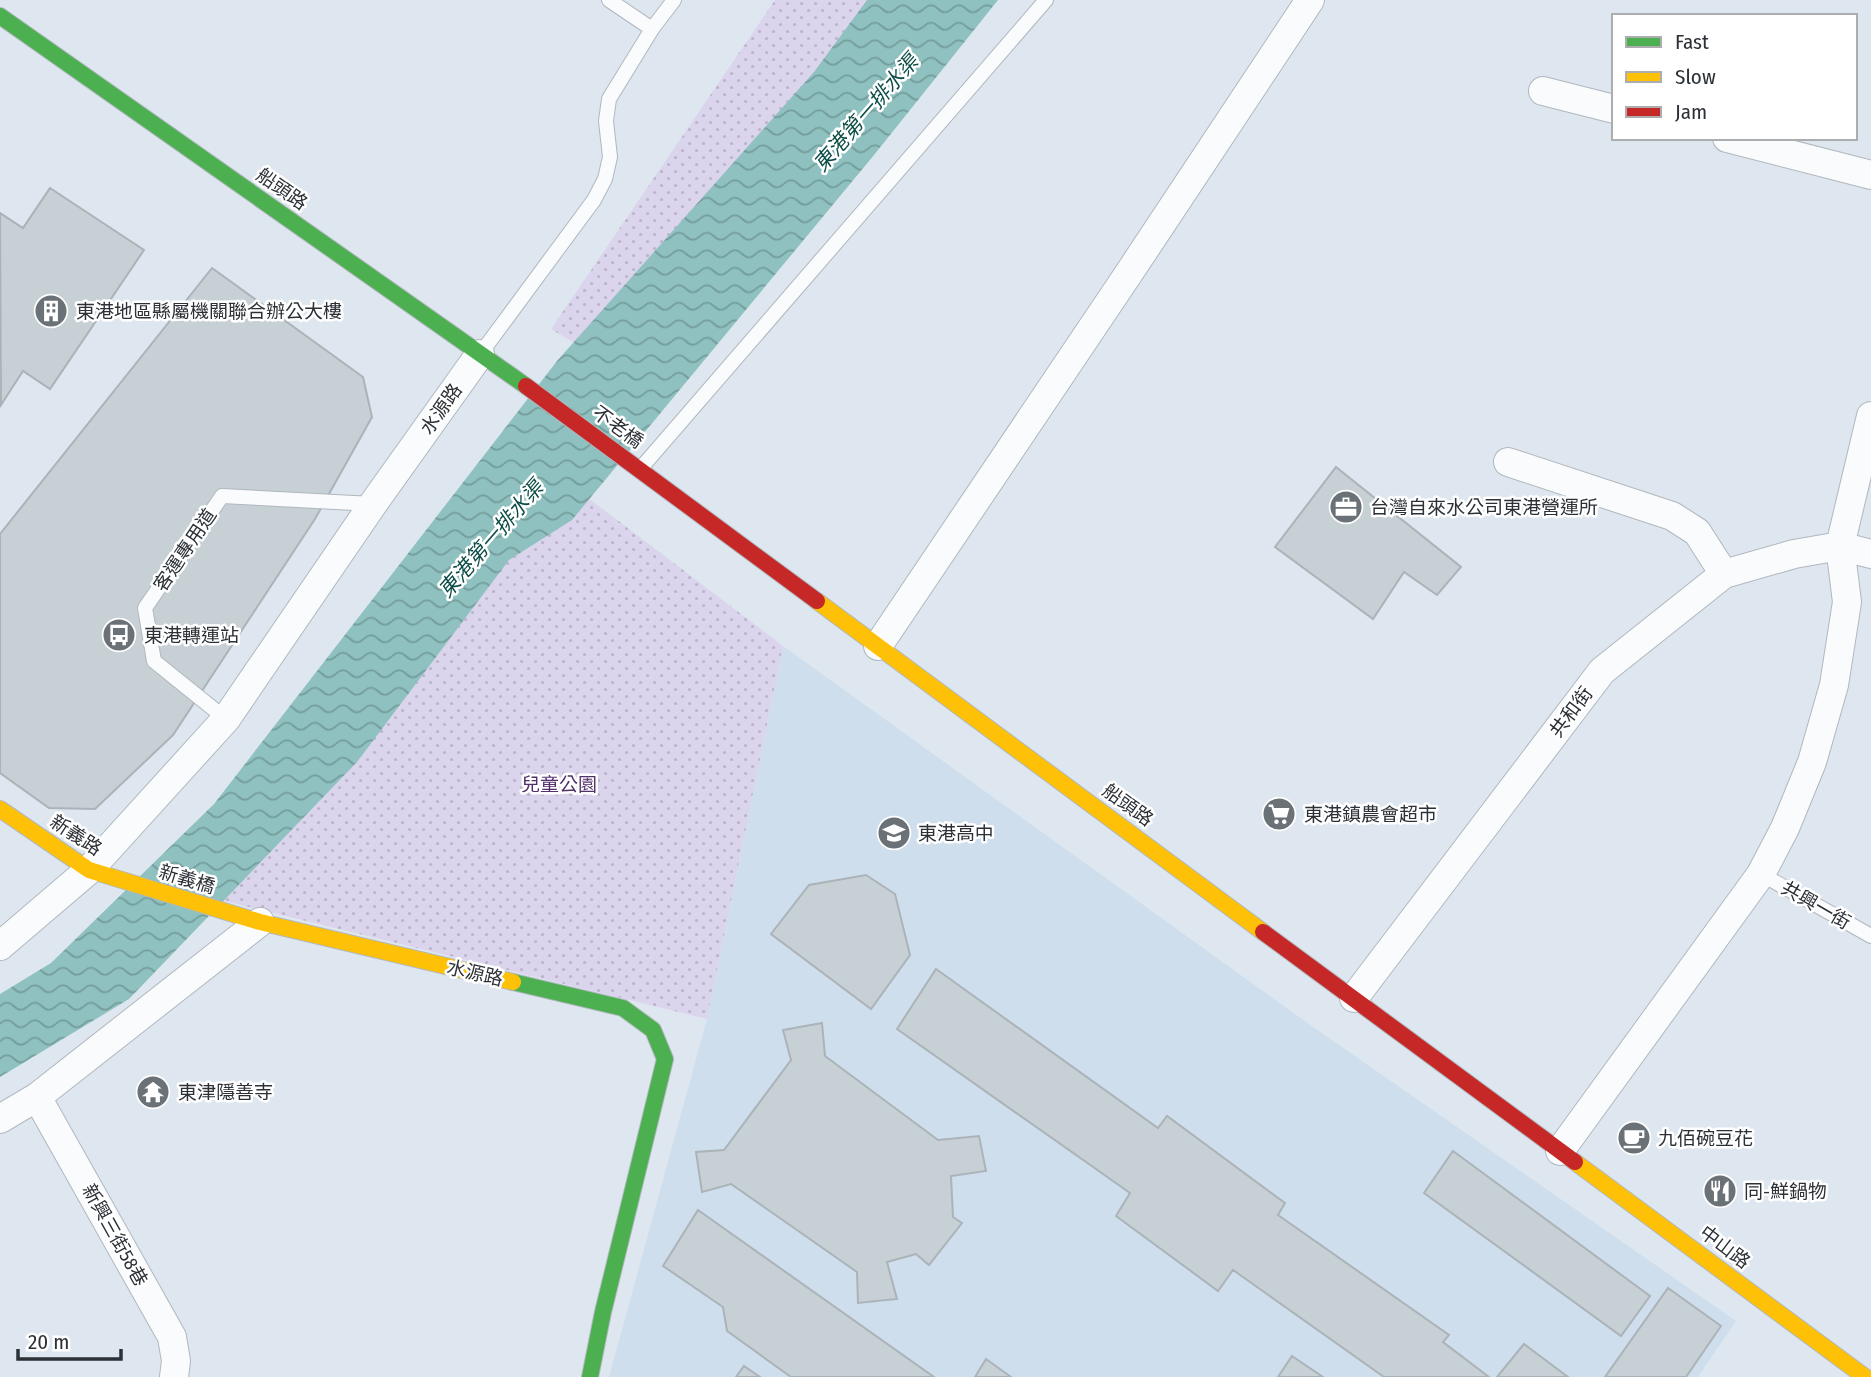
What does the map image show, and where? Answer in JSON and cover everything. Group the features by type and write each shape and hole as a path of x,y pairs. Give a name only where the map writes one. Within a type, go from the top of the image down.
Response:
{"main road":[{"name":"船頭路","path":"0,16 540,396"},
{"name":"不老橋","path":"540,396 671,493"},
{"name":"船頭路","path":"671,493 1560,1151"},
{"name":"新義路","path":"0,809 89,870 135,885"},
{"name":"新義橋","path":"135,885 260,922"},
{"name":"水源路","path":"260,922 623,1008 653,1030 665,1059 603,1312 590,1377"},
{"name":"中山路","path":"1560,1151 1865,1377"}],"street":[{"path":"878,646 1310,0"},
{"path":"1543,91 1612,108"},
{"path":"1735,140 1871,175"},
{"name":"水源路","path":"0,946 89,870 226,719 373,504 480,354"},
{"path":"1560,1151 1761,874 1785,828 1812,762 1834,685 1847,602 1840,546 1871,416"},
{"path":"1508,461 1672,516 1697,532 1724,574"},
{"name":"共和街","path":"1354,998 1602,671 1724,574 1794,554 1840,546 1871,554"},
{"path":"0,1119 37,1097 260,922"},
{"name":"新興三街58巷","path":"37,1097 172,1337 176,1361 174,1377"}],"lane":[{"path":"609,0 652,29"},
{"path":"480,354 594,200 606,179 610,157 606,121 609,99 652,29 674,0"},
{"path":"640,470 1046,0"},
{"name":"客運專用道","path":"226,719 154,661 145,608 214,507 222,496 373,504"},
{"name":"共興一街","path":"1761,874 1871,936"}],"shaded area":[{"name":"東港高中","path":"783,646 1306,1022 1736,1321 1698,1377 609,1377 707,1019"}],"green space":[{"path":"775,0 879,0 581,347 551,329"},
{"name":"兒童公園","path":"566,481 783,646 707,1019 204,896"}],"water":[{"name":"東港第一排水渠","path":"867,0 998,0 874,155 572,520 509,560 357,762 129,999 0,1077 0,994 51,963 214,804 557,361 814,72"}],"building":[{"name":"東港地區縣屬機關聯合辦公大樓","path":"50,188 144,250 50,389 23,371 1,405 0,213 23,228"},
{"name":"東港轉運站","path":"212,268 363,377 372,417 315,519 173,735 95,809 49,808 0,773 0,534"},
{"name":"台灣自來水公司東港營運所","path":"1336,467 1461,567 1437,595 1404,572 1373,619 1275,547"},
{"path":"866,875 895,894 910,955 871,1009 771,934 809,885"},
{"path":"936,969 1158,1128 1167,1116 1285,1203 1278,1215 1449,1335 1443,1342 1489,1377 1384,1377 1233,1270 1218,1291 1116,1216 1130,1193 897,1029"},
{"path":"822,1023 825,1056 938,1140 979,1136 986,1171 951,1176 953,1217 962,1223 929,1265 916,1254 887,1262 897,1299 858,1303 857,1272 731,1184 702,1192 696,1152 724,1150 791,1060 783,1030"},
{"path":"1453,1151 1650,1296 1621,1336 1424,1193"},
{"path":"698,1210 934,1377 791,1377 727,1331 723,1307 663,1266"},
{"path":"1668,1288 1721,1326 1686,1377 1605,1377"},
{"path":"1524,1344 1568,1377 1497,1377"},
{"path":"1292,1356 1323,1377 1278,1377"},
{"path":"986,1359 1011,1377 975,1377"},
{"path":"744,1366 760,1377 736,1377"}],"traffic: fast":[{"path":"0,16 526,386"},
{"path":"513,982 623,1008 653,1030 665,1059 603,1312 590,1377"}],"traffic: slow":[{"path":"817,601 1263,932"},
{"path":"0,809 89,870 260,922 513,982"},
{"path":"1575,1162 1865,1377"}],"traffic: jam":[{"path":"526,386 817,601"},
{"path":"1263,932 1575,1162"}],"place":[{"name":"東港地區縣屬機關聯合辦公大樓","path":"51,311"},
{"name":"台灣自來水公司東港營運所","path":"1346,507"},
{"name":"東港轉運站","path":"119,635"},
{"name":"東港鎮農會超市","path":"1279,814"},
{"name":"東港高中","path":"894,833"},
{"name":"東津隱善寺","path":"153,1092"},
{"name":"九佰碗豆花","path":"1634,1138"},
{"name":"同-鮮鍋物","path":"1720,1191"}]}
